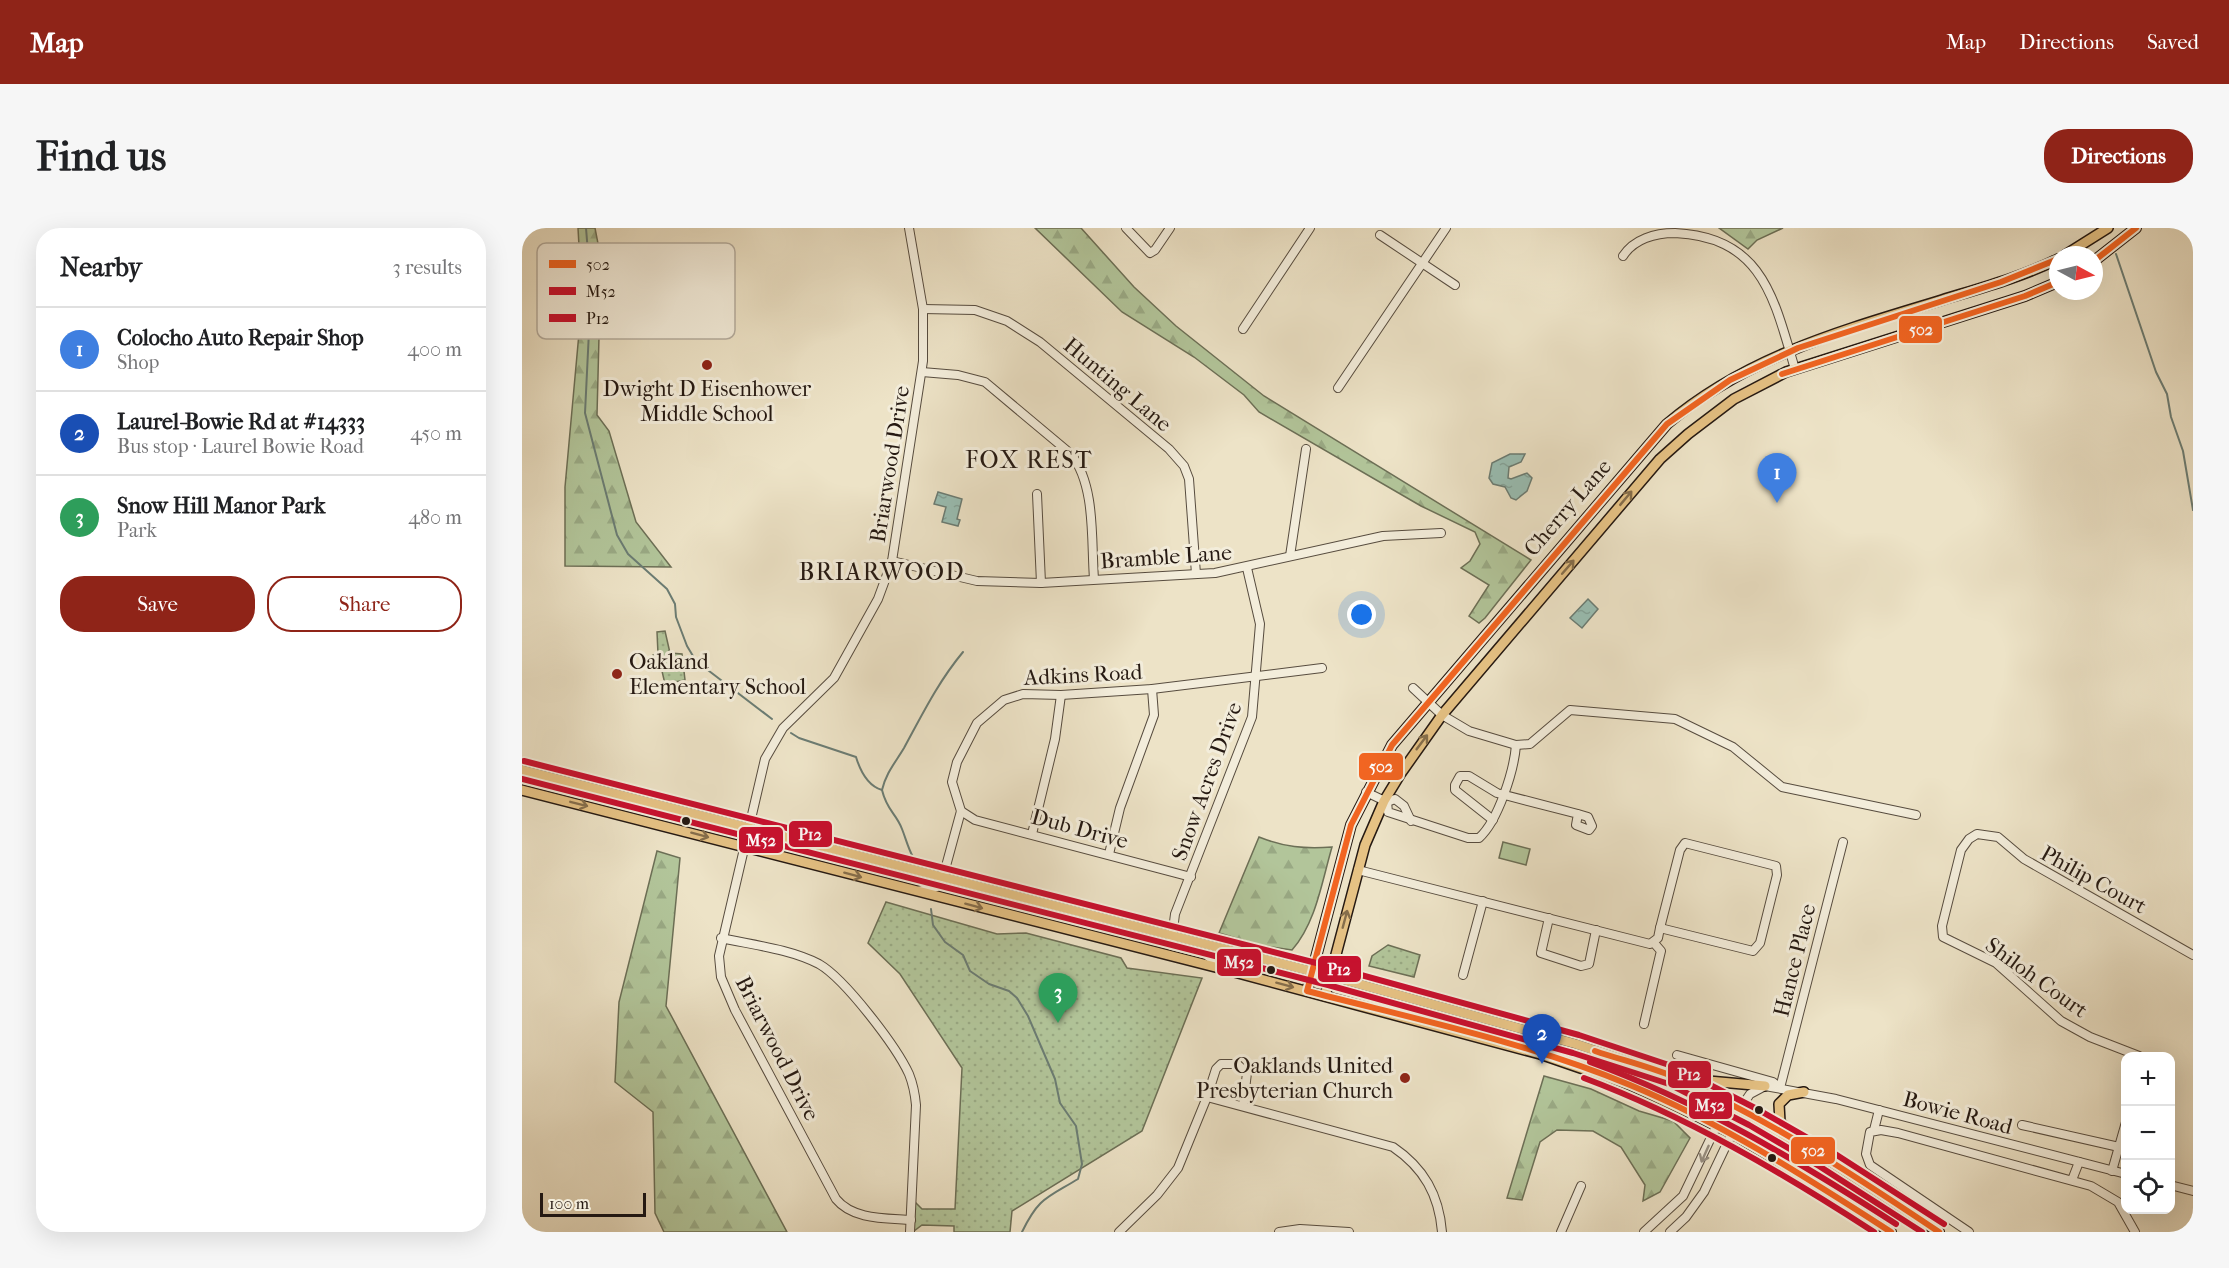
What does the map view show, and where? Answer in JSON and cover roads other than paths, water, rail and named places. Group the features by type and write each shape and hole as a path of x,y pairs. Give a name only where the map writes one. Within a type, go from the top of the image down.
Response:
{"main road":[{"path":"2079,246 2108,228"},
{"path":"2103,254 2136,228"},
{"name":"Cherry Lane","path":"1307,991 1345,843 1366,792 1392,745 1426,701 1655,435 1676,416 1726,380 1790,350 2014,278 2049,263"},
{"name":"Cherry Lane","path":"1325,996 1369,833 1412,756 1442,716 1660,459 1734,399 1795,369 2025,296 2049,286"},
{"path":"522,770 1330,976 1535,1032 1672,1076 1701,1083 1765,1086"},
{"path":"522,790 1223,969 1540,1054 1630,1085 1732,1132 1891,1232"},
{"path":"1672,1076 1739,1110 1824,1158 1939,1232"},
{"path":"1803,1092 1788,1095 1780,1101 1780,1122 1790,1132 1818,1149 1824,1158"}],"street":[{"name":"Briarwood Drive","path":"909,228 923,309 922,372 892,561 878,599 834,678 783,728 770,748 721,938 719,962 724,986 760,1060 836,1199 844,1207 859,1214 911,1220"},
{"path":"1126,228 1150,253 1155,250 1170,228"},
{"path":"1244,329 1310,228"},
{"path":"1338,388 1446,228"},
{"path":"1623,256 1630,246 1638,241 1671,233 1699,236 1726,245 1764,279 1776,304 1795,369"},
{"path":"1380,235 1455,285"},
{"name":"Hunting Lane","path":"923,309 983,312 1025,331 1180,460 1189,479 1196,574"},
{"path":"922,372 971,378 991,386 1071,454 1080,467 1085,484 1094,579"},
{"path":"1290,556 1305,449"},
{"path":"1037,494 1041,582"},
{"name":"Bramble Lane","path":"892,561 977,581 1041,582 1196,574 1247,568 1290,556 1383,536 1441,533"},
{"name":"Snow Acres Drive","path":"1170,935 1175,914 1250,722 1260,624 1247,568"},
{"name":"Adkins Road","path":"961,811 952,782 962,749 977,723 992,708 1010,697 1023,694 1061,695 1152,689 1322,668"},
{"path":"1413,688 1442,716 1475,734 1516,745 1530,744 1570,710 1668,718 1733,747 1782,787 1916,815"},
{"path":"1109,854 1120,808 1154,715 1152,689"},
{"path":"1032,834 1056,739 1061,695"},
{"path":"1386,802 1388,812 1411,821 1473,839 1482,836 1492,820 1514,765 1516,745"},
{"path":"1492,820 1458,793 1455,785 1464,774 1502,795 1578,814"},
{"path":"1366,792 1386,802 1395,799 1400,802 1411,821"},
{"path":"917,891 937,887 943,877 961,811"},
{"name":"Dub Drive","path":"961,811 975,820 1191,877"},
{"name":"Shiloh Court","path":"1981,833 1969,838 1961,850 1942,926 1942,935 1947,940 1996,963 2061,1021 2090,1037 2129,1052"},
{"name":"Philip Court","path":"1981,833 1998,837 2024,860 2193,955"},
{"name":"Hance Place","path":"1780,1088 1843,842"},
{"path":"1654,943 1680,850 1685,843 1776,866 1777,875 1760,943 1753,951 1660,928"},
{"path":"1358,870 1654,943 1661,951 1644,1024"},
{"path":"1463,975 1483,901"},
{"path":"1549,918 1541,953 1572,964 1586,966 1588,964 1596,930"},
{"path":"1170,935 1171,946 1206,955 1223,969"},
{"path":"721,938 800,957 826,969 844,986 898,1056 909,1075 915,1095 910,1232"},
{"name":"Bowie Road","path":"1677,1055 1773,1082 1780,1088"},
{"path":"1119,1232 1174,1174 1218,1065 1236,1064 1243,1068 1248,1076 1243,1106"},
{"path":"1670,1232 1699,1202 1732,1132 1739,1110 1750,1094 1765,1086"},
{"name":"Bowie Road","path":"1765,1086 1803,1092 1879,1110 2121,1173"},
{"path":"1207,1097 1393,1147 1415,1164 1431,1186 1439,1207 1442,1232"},
{"path":"1644,1232 1683,1196 1717,1125 1739,1110"},
{"path":"1879,1110 1874,1130 1870,1132 1866,1155 1870,1165 1969,1232"},
{"path":"2022,1125 2119,1147"},
{"path":"1874,1130 1898,1133 2097,1188 2114,1199 2125,1211 2135,1232"},
{"path":"2112,1171 2121,1140"},
{"path":"2072,1180 2079,1162"},
{"path":"1561,1232 1581,1186"},
{"path":"2175,1186 2193,1191"},
{"path":"1279,1232 1300,1229 1349,1232"}],"water":[{"path":"1510,454 1525,454 1521,462 1509,467 1508,478 1527,473 1532,478 1527,491 1516,500 1511,498 1505,487 1493,484 1489,478 1492,463"},
{"path":"938,492 962,499 957,519 960,520 958,526 942,522 946,507 934,504"},
{"path":"1588,599 1598,609 1582,628 1570,618"}],"waterway":[{"path":"586,228 587,243"},
{"path":"2116,254 2156,372 2167,394 2171,417 2183,451 2193,510"},
{"path":"589,339 585,413 617,535 628,554 667,589 675,604 676,617 687,646 696,661 772,719"},
{"path":"882,790 888,773 931,699 963,652"},
{"path":"791,733 799,738 856,757 862,772 869,781 882,790 886,803 900,824 913,857"},
{"path":"931,909 933,925 945,942 963,955 970,971 989,984 1009,991 1017,998 1028,1016 1055,1079 1060,1103 1076,1126 1082,1164 1078,1179 1039,1205 1022,1232"}],"place":[{"name":"Dwight D Eisenhower Middle School","path":"707,365"},
{"name":"Colocho Auto Repair Shop","path":"1777,503"},
{"name":"Oakland Elementary School","path":"617,674"},
{"name":"Snow Hill Manor Park","path":"1058,1023"},
{"name":"Laurel-Bowie Rd at #14333","path":"1542,1064"},
{"name":"Oaklands United Presbyterian Church","path":"1405,1078"}],"district":[{"name":"FOX REST","path":"1029,460"},
{"name":"BRIARWOOD","path":"882,572"}]}
